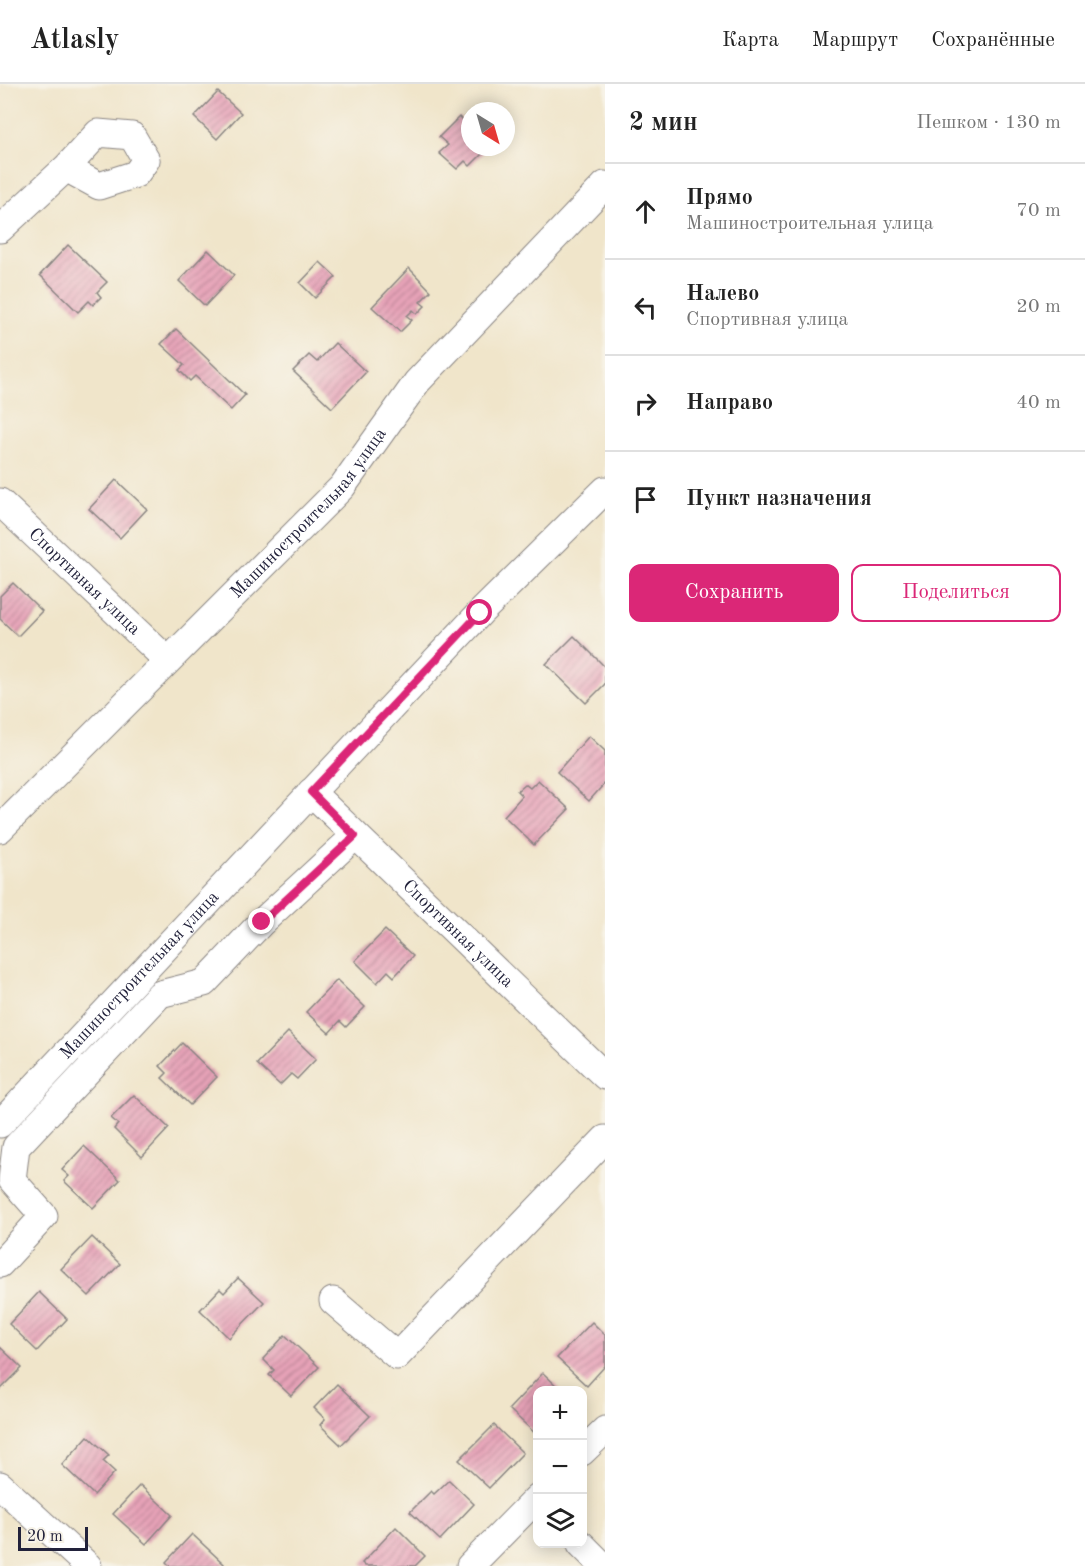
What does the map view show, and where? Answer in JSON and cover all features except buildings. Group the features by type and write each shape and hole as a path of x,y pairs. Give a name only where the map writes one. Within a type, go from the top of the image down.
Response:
{"street":[{"path":"0,229 66,168"},
{"name":"Машиностроительная улица","path":"0,829 342,487 417,382 605,185"},
{"name":"Машиностроительная улица","path":"0,1124 480,613 605,490"},
{"name":"Спортивная улица","path":"0,502 167,660"},
{"name":"Спортивная улица","path":"311,792 605,1076"},
{"path":"0,1264 44,1216 12,1180 16,1147 160,994 204,983 262,922 355,836"},
{"path":"333,1301 397,1356 605,1139"},
{"path":"587,1447 605,1430"},
{"path":"0,1485 88,1566"},
{"path":"470,1566 533,1502"},
{"path":"585,1548 603,1566"}],"route":[{"path":"262,922 355,836 311,792 480,613"}]}
